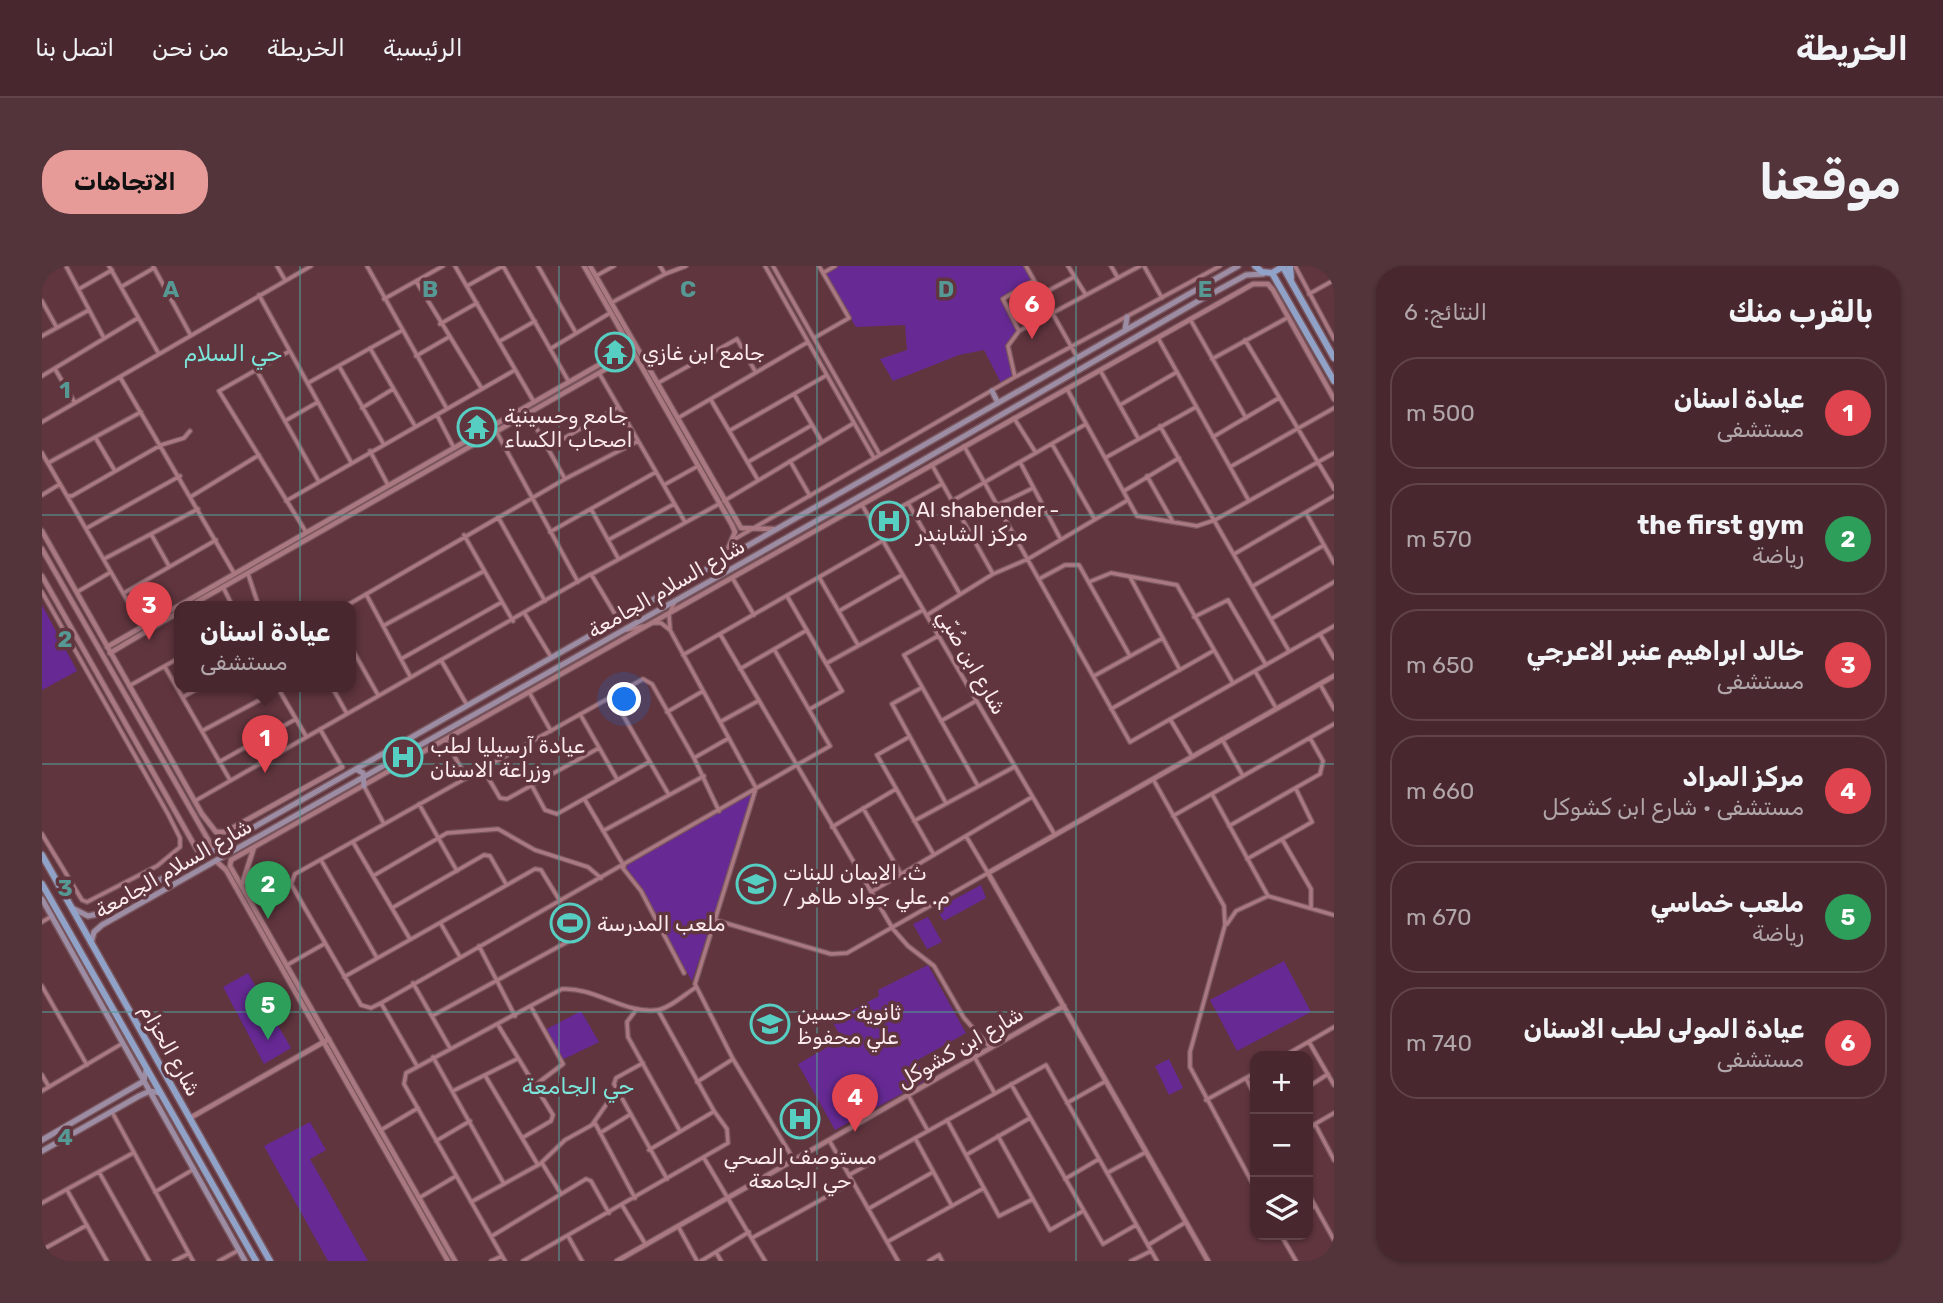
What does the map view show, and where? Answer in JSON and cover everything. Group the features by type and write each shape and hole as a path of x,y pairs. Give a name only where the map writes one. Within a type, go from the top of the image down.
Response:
{"main road":[{"name":"شارع السلام الجامعة","path":"71,908 88,916 112,906 214,850 725,556 1238,266"},
{"path":"1255,266 1269,273 1334,381"},
{"path":"1269,273 1284,266 1334,358"},
{"path":"1292,266 1292,284"},
{"name":"شارع السلام الجامعة","path":"91,943 97,928 989,423 1193,304 1246,275 1269,273"},
{"path":"1188,295 1193,297 1193,304"},
{"path":"1125,330 1127,317"},
{"path":"1296,333 1304,329"},
{"path":"1320,356 1319,350 1324,348 1334,364"},
{"path":"1108,353 1113,362"},
{"path":"992,391 998,403"},
{"path":"989,423 993,429"},
{"path":"875,473 876,481 880,485"},
{"path":"859,482 865,484 866,493"},
{"path":"757,554 762,562"},
{"path":"572,645 571,651 578,656"},
{"path":"553,656 562,658 563,665"},
{"path":"472,717 475,723"},
{"path":"372,760 378,770"},
{"path":"356,769 363,773 364,786"},
{"path":"286,828 292,819"},
{"name":"شارع الحزام","path":"42,855 270,1261"},
{"name":"شارع الحزام","path":"42,884 55,914 126,1042 160,1093 256,1261"},
{"path":"42,899 55,914"},
{"path":"112,906 118,916"},
{"path":"126,1042 144,1081 245,1261"},
{"path":"42,1140 144,1081 146,1070"},
{"path":"42,1151 150,1091 160,1093"},
{"path":"215,1188 222,1189 225,1180"},
{"path":"226,1207 227,1200 236,1200"}],"street":[{"path":"66,266 104,338"},
{"path":"277,266 285,281"},
{"path":"42,422 311,266"},
{"path":"367,266 447,409"},
{"path":"384,299 443,266"},
{"path":"456,266 534,402"},
{"path":"467,286 503,266 569,382"},
{"path":"538,266 576,333"},
{"path":"584,266 610,313 658,383 721,502 735,532 725,556"},
{"path":"590,266 611,303 630,347 721,502 741,528 774,529"},
{"path":"596,276 614,266"},
{"path":"660,266 665,275"},
{"path":"611,303 686,266"},
{"path":"765,266 874,458"},
{"path":"773,266 880,455"},
{"path":"814,338 849,318 819,266"},
{"path":"823,273 835,266"},
{"path":"1026,266 1077,357"},
{"path":"1068,266 1086,296"},
{"path":"1111,266 1118,278"},
{"path":"1015,377 1008,346 1019,331 1142,266 1161,298"},
{"path":"733,540 1015,377 1220,266"},
{"path":"1292,266 1334,339"},
{"path":"121,287 154,267 190,334"},
{"path":"79,289 111,268 159,354"},
{"path":"1041,294 1074,277"},
{"path":"1309,294 1334,280"},
{"path":"416,281 482,389"},
{"path":"1019,331 1003,299 1033,281"},
{"path":"223,867 254,846 1257,282 1268,284 1334,399"},
{"path":"259,295 288,352 351,462"},
{"path":"42,301 57,328"},
{"path":"440,324 477,303"},
{"path":"42,336 90,310"},
{"path":"550,349 610,313"},
{"path":"42,376 138,318"},
{"path":"1212,359 1287,318"},
{"path":"1190,319 1246,418"},
{"path":"499,341 535,321"},
{"path":"308,384 401,331"},
{"path":"416,356 449,337"},
{"path":"1157,338 1249,501"},
{"path":"658,383 737,339 756,371"},
{"path":"1245,340 1334,489"},
{"path":"678,418 808,342"},
{"path":"185,601 630,347"},
{"path":"370,348 415,426"},
{"path":"288,352 219,391 306,532"},
{"path":"198,601 634,353"},
{"path":"339,366 383,444"},
{"path":"55,369 75,403"},
{"path":"286,500 515,370"},
{"path":"1100,370 1139,438"},
{"path":"257,371 318,481"},
{"path":"1120,405 1177,372"},
{"path":"599,373 685,522"},
{"path":"729,430 827,375"},
{"path":"120,377 234,572"},
{"path":"1067,388 1137,516 1197,526 1215,520 1334,453"},
{"path":"361,408 393,389"},
{"path":"794,394 822,442"},
{"path":"1213,436 1279,398"},
{"path":"711,400 758,480"},
{"path":"285,421 318,402"},
{"path":"547,448 619,407"},
{"path":"1105,458 1196,407"},
{"path":"1230,467 1334,408"},
{"path":"48,463 141,412"},
{"path":"528,413 565,479"},
{"path":"437,415 454,448"},
{"path":"1014,418 1036,453"},
{"path":"195,802 378,695 513,621 618,558 721,502 854,423"},
{"path":"953,501 1086,424"},
{"path":"748,462 812,425"},
{"path":"1160,426 1235,553 1289,652"},
{"path":"67,496 161,445 184,438 190,431"},
{"path":"496,431 578,582"},
{"path":"95,437 115,471"},
{"path":"354,601 464,535 638,441"},
{"path":"1052,444 1094,519"},
{"path":"964,446 1130,742 1334,626"},
{"path":"370,451 388,485"},
{"path":"42,453 142,626"},
{"path":"192,496 259,455"},
{"path":"1124,491 1180,458"},
{"path":"790,461 810,496"},
{"path":"1020,462 1060,538"},
{"path":"932,465 993,574"},
{"path":"664,485 698,466"},
{"path":"550,532 656,472"},
{"path":"86,529 180,476"},
{"path":"1147,476 1173,522"},
{"path":"42,495 61,484"},
{"path":"872,523 942,484"},
{"path":"998,505 1033,488"},
{"path":"1235,553 1334,496"},
{"path":"926,615 993,574 1028,559 1128,500"},
{"path":"908,503 960,594"},
{"path":"608,540 674,504"},
{"name":"شارع ابن صُبّي","path":"862,505 1055,835"},
{"path":"104,559 198,509"},
{"path":"591,509 618,558"},
{"path":"1306,513 1334,563"},
{"path":"498,517 545,601"},
{"path":"735,532 740,533 741,528"},
{"path":"42,531 211,827 220,833 342,767 320,729"},
{"path":"151,534 169,566"},
{"path":"464,535 513,621"},
{"path":"124,593 216,540"},
{"path":"683,655 883,541"},
{"path":"1253,586 1324,545"},
{"path":"42,549 214,850"},
{"path":"1040,579 1065,565 1079,565 1130,656"},
{"path":"383,626 484,571"},
{"path":"76,593 111,572"},
{"path":"1089,582 1111,573 1177,585 1233,684"},
{"path":"247,574 256,601"},
{"path":"591,574 618,619"},
{"path":"839,611 902,575"},
{"path":"42,576 201,857"},
{"path":"819,577 858,645"},
{"path":"1130,577 1180,670"},
{"path":"733,579 754,614"},
{"path":"1271,619 1334,582"},
{"path":"223,587 230,601"},
{"path":"42,592 168,814 180,838 180,847 157,866 88,902 82,900 42,834"},
{"path":"366,594 410,677"},
{"path":"787,596 842,691 810,709"},
{"path":"677,600 669,614 670,630 756,788 695,977 695,988 733,1059 794,1160"},
{"path":"1194,617 1228,600 1266,665"},
{"path":"401,659 502,602"},
{"path":"107,647 174,607"},
{"path":"826,663 923,610"},
{"path":"525,614 553,656"},
{"path":"110,653 174,615"},
{"path":"621,632 654,623 661,623 670,630"},
{"path":"740,669 807,630"},
{"path":"720,634 893,929 908,946 934,966 964,1018 991,1048"},
{"path":"1321,634 1334,658"},
{"path":"938,636 904,655 978,786"},
{"path":"1093,676 1163,638"},
{"path":"719,811 704,776 652,684 643,679 295,874 290,881 344,977 365,1008 371,1008 719,811 795,764 830,746 774,649"},
{"path":"1111,709 1213,651"},
{"path":"356,656 378,695"},
{"path":"441,660 467,705"},
{"path":"129,686 174,661"},
{"path":"164,667 174,683"},
{"path":"1255,671 1276,708"},
{"path":"715,920 839,955 855,951 1334,676"},
{"path":"117,681 124,677"},
{"path":"1320,684 1334,709"},
{"path":"99,693 107,688"},
{"path":"922,688 892,704 946,803"},
{"path":"667,712 703,691"},
{"path":"180,692 230,780"},
{"path":"183,697 192,692"},
{"path":"202,731 276,692"},
{"path":"283,692 306,736"},
{"path":"335,692 347,714"},
{"path":"529,692 551,731"},
{"path":"611,696 669,795"},
{"path":"720,722 758,701"},
{"path":"941,721 976,701"},
{"path":"580,715 617,780"},
{"path":"219,762 296,719"},
{"path":"1170,719 1192,756"},
{"path":"1173,816 1334,724"},
{"path":"909,737 877,755 934,855"},
{"path":"694,758 729,738"},
{"path":"1229,827 1319,776 1323,767 1310,738"},
{"path":"1222,739 1244,776"},
{"path":"445,740 467,778"},
{"path":"483,769 502,800 599,748"},
{"path":"532,786 545,810 554,814 584,800 649,762"},
{"path":"914,821 1014,766"},
{"path":"603,831 704,776"},
{"path":"1152,779 1224,906 1224,929 1190,1057 1191,1072 1250,1179"},
{"path":"364,786 384,824"},
{"path":"832,827 896,789"},
{"path":"1247,859 1312,821 1296,789"},
{"path":"1212,794 1268,896"},
{"path":"871,892 1033,797"},
{"path":"584,800 640,891 684,973"},
{"path":"175,807 182,808 186,801"},
{"path":"419,804 457,871"},
{"path":"863,808 901,874"},
{"path":"373,876 452,832 506,831 535,850 576,862 601,878"},
{"path":"966,836 1208,1261"},
{"path":"1282,839 1311,889 1311,908"},
{"path":"353,842 410,939"},
{"path":"242,886 254,846"},
{"path":"392,908 488,855 506,885"},
{"path":"321,860 377,958"},
{"path":"216,861 223,867 323,1042 455,1261"},
{"path":"229,864 419,1198 448,1261"},
{"path":"344,977 539,869 560,901"},
{"path":"1224,929 1236,911 1268,896 1334,915"},
{"path":"1224,906 1236,911"},
{"path":"42,922 55,914"},
{"path":"442,924 460,957"},
{"path":"432,1016 566,942"},
{"path":"287,965 324,944"},
{"path":"479,946 515,1016"},
{"path":"413,983 450,1048"},
{"path":"42,986 87,1065"},
{"path":"505,1261 403,1080 406,1073 562,989 577,988 637,1009 658,1010 695,988"},
{"path":"381,1003 417,1066"},
{"name":"شارع ابن كشوكل","path":"617,1261 1064,1006"},
{"path":"531,1007 563,1064 534,1086"},
{"path":"637,1009 629,1017 627,1032 680,1130"},
{"path":"523,1261 726,1146 729,1138 727,1129 697,1082 658,1010"},
{"path":"498,1025 553,1117 522,1138"},
{"path":"1293,1051 1333,1030"},
{"path":"190,1118 330,1039"},
{"path":"42,1091 126,1042"},
{"path":"1309,1042 1334,1085"},
{"path":"433,1057 504,1184"},
{"path":"975,1057 994,1092"},
{"path":"453,1091 518,1059"},
{"path":"697,1082 733,1059"},
{"path":"643,1063 615,1079 617,1089 667,1179"},
{"path":"849,1175 1046,1065 1157,1261"},
{"path":"1313,1084 1328,1074"},
{"path":"42,1075 49,1087"},
{"path":"1206,1100 1250,1076"},
{"path":"486,1077 522,1138 561,1194"},
{"path":"1246,1078 1250,1086"},
{"path":"1067,1103 1106,1081"},
{"path":"1011,1084 1103,1244 1136,1225"},
{"path":"471,1202 540,1164 565,1140 595,1122 610,1094 617,1089"},
{"path":"908,1095 928,1131"},
{"path":"381,1130 418,1108"},
{"path":"111,1111 193,1261"},
{"path":"649,1150 714,1111"},
{"path":"1334,1113 1315,1125 1334,1158"},
{"path":"600,1133 631,1114"},
{"path":"966,1155 1030,1118"},
{"path":"436,1141 470,1121"},
{"path":"947,1121 999,1216 1033,1199"},
{"path":"595,1122 635,1198"},
{"path":"998,1136 1050,1230 1084,1211"},
{"path":"915,1138 952,1206"},
{"path":"829,1140 898,1261"},
{"path":"1107,1173 1146,1152"},
{"path":"42,1203 133,1153"},
{"path":"704,1158 765,1261"},
{"path":"1065,1179 1099,1160"},
{"path":"155,1192 194,1169"},
{"path":"99,1172 149,1261"},
{"path":"868,1209 933,1172"},
{"path":"419,1198 456,1176"},
{"path":"491,1236 589,1179 609,1213"},
{"path":"752,1238 853,1182"},
{"path":"887,1242 984,1188"},
{"path":"66,1190 104,1260"},
{"path":"1313,1202 1334,1240"},
{"path":"622,1205 646,1245"},
{"path":"1148,1245 1186,1222"},
{"path":"42,1250 87,1225"},
{"path":"678,1226 699,1261 748,1232"},
{"path":"568,1236 582,1261"},
{"path":"1284,1240 1296,1261"},
{"path":"219,1261 239,1250"},
{"path":"1131,1261 1151,1251"},
{"path":"716,1252 721,1261"},
{"path":"174,1261 189,1254"},
{"path":"491,1261 502,1255"},
{"path":"929,1261 939,1255 942,1261"}],"shaded area":[{"path":"835,266 1026,266 1033,281 1004,298 1019,331 1008,346 1015,377 1002,385 984,350 959,355 893,381 880,359 907,350 905,325 856,327 823,273"},
{"path":"42,605 77,671 42,690"},
{"path":"756,788 692,981 624,866"},
{"path":"981,885 986,898 944,921 936,909"},
{"name":"ملعب المدرسة","path":"576,911 583,923 564,935 556,922"},
{"path":"928,917 942,942 927,949 913,924"},
{"path":"1284,961 1311,1012 1237,1051 1210,1000"},
{"path":"928,965 966,1033 916,1061 927,1080 835,1130 798,1064 842,1039 832,1021 879,996 878,990"},
{"path":"248,973 291,1048 264,1064 223,987"},
{"path":"581,1011 599,1042 562,1060 545,1030"},
{"path":"1169,1059 1183,1088 1169,1095 1155,1066"},
{"path":"310,1122 326,1150 310,1159 368,1261 328,1261 264,1146"}],"place":[{"name":"عيادة المولى لطب الاسنان","path":"1032,339"},
{"name":"جامع ابن غازي","path":"615,352"},
{"name":"جامع وحسينية اصحاب الكساء","path":"477,427"},
{"name":"Al shabender - مركز الشابندر","path":"889,521"},
{"name":"خالد ابراهيم عنبر الاعرجي","path":"149,640"},
{"name":"عيادة آرسيليا لطب وزراعة الاسنان","path":"403,757"},
{"name":"عيادة اسنان","path":"265,773"},
{"name":"ث. الايمان للبنات / م. علي جواد طاهر","path":"756,884"},
{"name":"the first gym","path":"268,919"},
{"name":"ملعب المدرسة","path":"570,923"},
{"name":"ثانوية حسين علي محفوظ","path":"770,1024"},
{"name":"ملعب خماسي","path":"268,1040"},
{"name":"مستوصف الصحي حي الجامعة","path":"800,1119"},
{"name":"مركز المراد","path":"855,1132"}],"district":[{"name":"حي السلام","path":"233,353"},
{"name":"حي الجامعة","path":"578,1086"}]}
